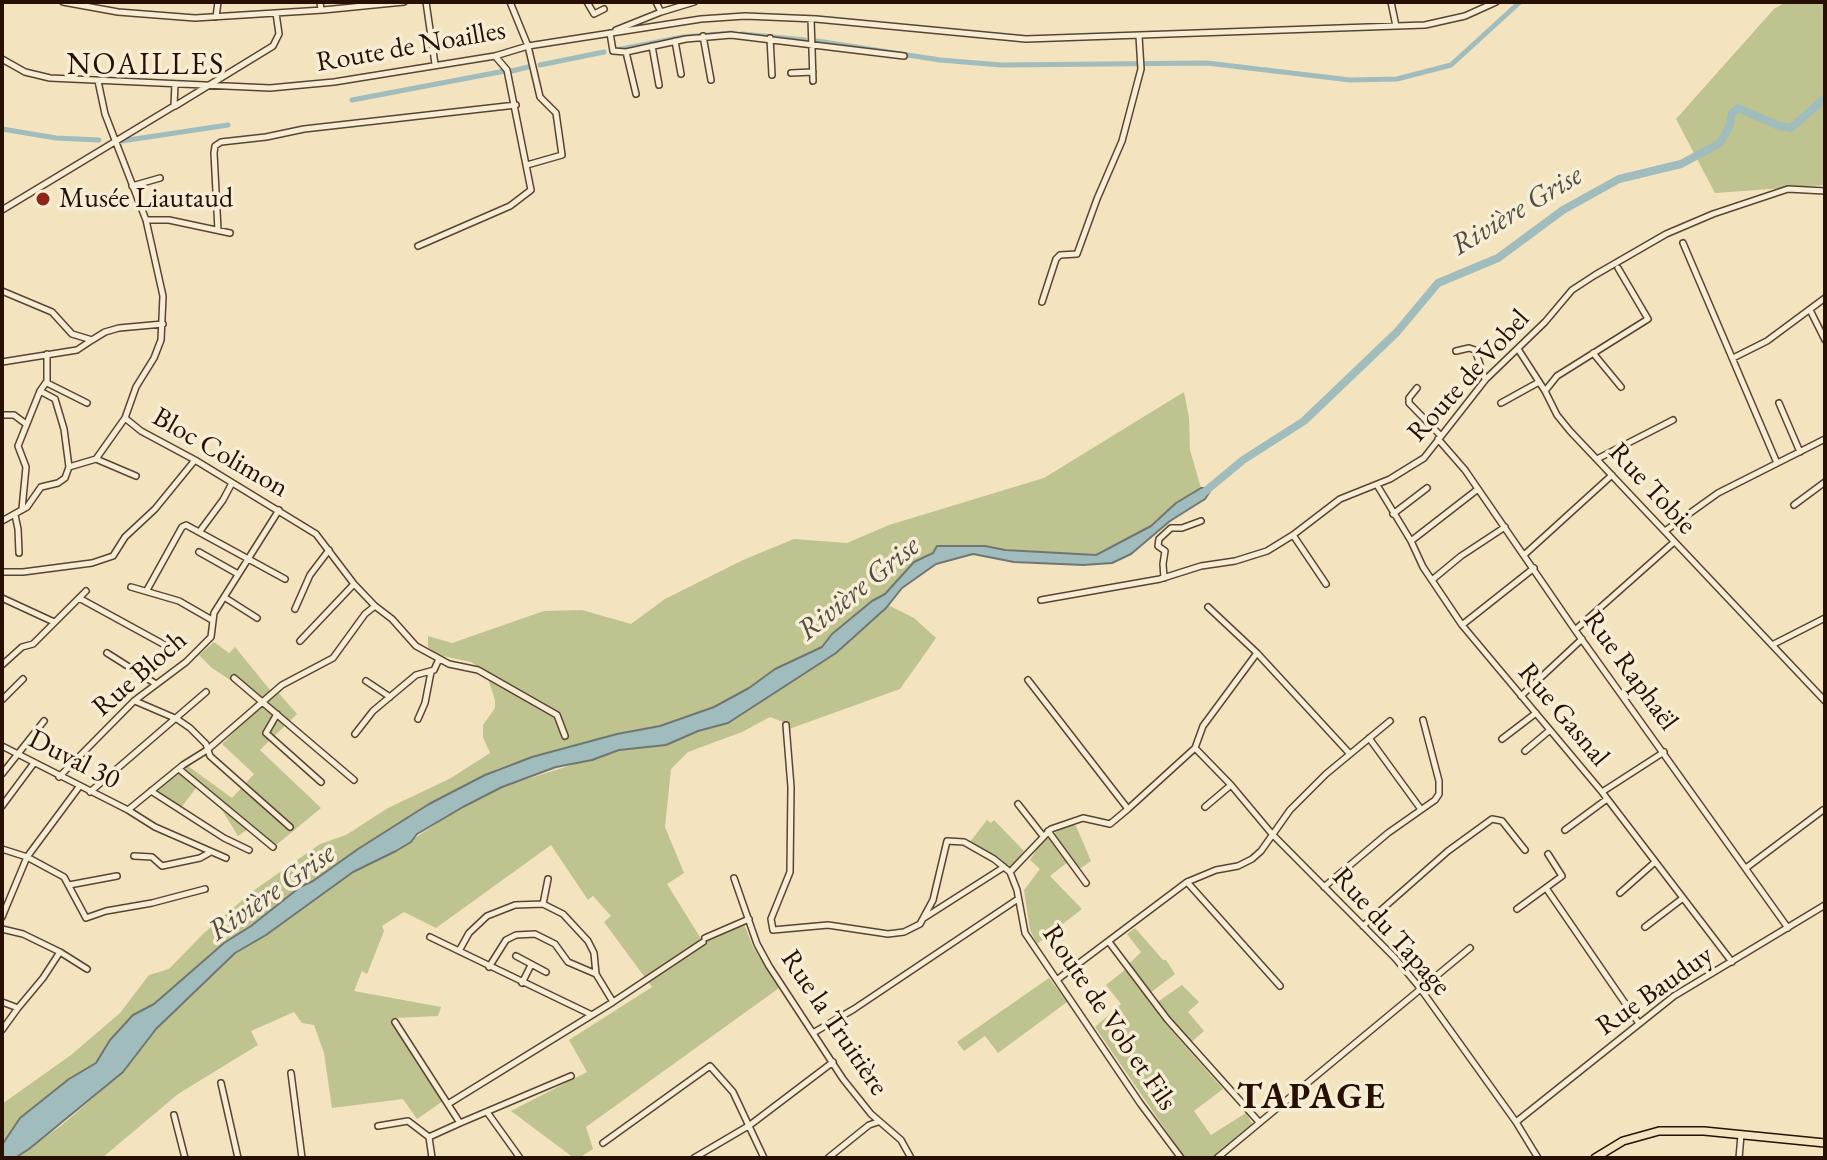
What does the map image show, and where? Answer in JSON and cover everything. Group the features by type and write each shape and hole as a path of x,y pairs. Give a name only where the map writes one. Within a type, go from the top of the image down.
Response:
{"main road":[{"path":"1595,1158 1623,1141 1659,1131 1825,1143"}],"street":[{"path":"63,2 118,12 195,18 404,2"},
{"path":"216,17 218,2"},
{"path":"320,2 322,10"},
{"path":"322,10 329,2"},
{"path":"426,2 435,64"},
{"path":"510,2 528,46 540,97 556,113 562,155 527,165"},
{"path":"587,2 594,14 604,9"},
{"path":"656,2 661,12"},
{"path":"694,2 609,33 613,51 626,52 703,36 731,35 904,56"},
{"path":"1391,2 1396,26"},
{"name":"Route de Noailles","path":"2,59 37,75 98,81 297,87 701,19 745,16 811,19 1026,39 1425,25 1465,16 1496,2"},
{"path":"2,210 273,46 279,34 276,13"},
{"path":"811,19 813,81"},
{"path":"703,36 711,80"},
{"path":"1042,302 1056,259 1060,255 1077,254 1122,141 1141,69 1139,36"},
{"path":"770,38 772,75"},
{"path":"675,41 681,74"},
{"path":"652,46 659,85"},
{"path":"626,52 636,94"},
{"path":"418,246 488,216 531,190 507,70 495,56"},
{"path":"791,73 813,72"},
{"name":"Bloc Colimon","path":"98,81 114,140 146,220 163,296 163,324 154,358 136,387 125,418 141,431 316,534 354,584 416,646 449,664 478,670 557,715 565,736"},
{"path":"174,106 175,84"},
{"path":"218,230 214,153 215,146 221,142 266,137 290,130 516,105"},
{"path":"132,186 160,178"},
{"name":"Route de Vobel","path":"1041,600 1164,578 1260,553 1293,535 1340,499 1410,469 1424,458 1486,379 1581,284 1666,234 1713,214 1788,189 1825,191"},
{"path":"146,220 169,220 230,233"},
{"path":"1683,243 1777,463"},
{"path":"1545,391 1557,376 1648,319 1618,268"},
{"path":"2,291 52,312 72,334 92,340"},
{"path":"1733,358 1767,341 1825,298"},
{"path":"1810,310 1825,340"},
{"path":"2,362 77,350 105,332 119,328 163,324"},
{"path":"1456,351 1467,348 1475,350 1486,379"},
{"name":"Rue Tobie","path":"1518,349 1557,415 1673,543 1825,701"},
{"path":"1593,353 1621,387"},
{"path":"22,509 26,467 18,450 40,391 47,383 47,354"},
{"path":"1501,403 1539,382"},
{"path":"47,383 87,403"},
{"name":"Rue Raphaël","path":"1417,388 1409,398 1410,406 1439,437 1478,489 1788,928"},
{"path":"40,391 55,399 64,429 69,469"},
{"path":"1779,403 1800,452"},
{"path":"2,415 14,415 26,425"},
{"path":"2,521 31,503 41,487 58,483 69,469 96,459 125,418"},
{"path":"1597,459 1673,420"},
{"path":"1665,531 1718,493 1825,439"},
{"path":"96,459 136,476"},
{"path":"2,572 92,563 116,554 125,537 155,509 195,460"},
{"path":"1524,555 1612,475"},
{"path":"1794,505 1825,482"},
{"path":"200,531 232,483"},
{"name":"Rue Gasnal","path":"1377,485 1462,625 1602,792 1732,962"},
{"path":"1393,514 1427,488"},
{"path":"1411,541 1478,489"},
{"name":"Rue Bloch","path":"59,777 134,701 186,662 211,637 212,621 224,597 279,510"},
{"path":"15,514 19,553"},
{"path":"1164,578 1165,551 1158,546 1159,539 1171,528 1182,528 1201,521"},
{"path":"147,590 182,527 188,525 285,579"},
{"path":"1432,580 1505,527"},
{"path":"1293,535 1326,584"},
{"path":"1575,630 1673,543"},
{"path":"295,609 310,575 329,550"},
{"path":"199,552 238,574"},
{"path":"1462,625 1534,568"},
{"path":"300,641 354,584"},
{"path":"131,587 179,601 212,621"},
{"path":"2,665 22,647 33,644 86,591"},
{"path":"224,597 257,618"},
{"path":"2,598 54,622"},
{"path":"79,598 163,644"},
{"path":"128,810 207,750 282,685 333,658 365,614 375,606"},
{"path":"1208,607 1257,653 1350,754"},
{"path":"1772,645 1825,618"},
{"path":"1521,696 1583,639"},
{"path":"107,653 156,684"},
{"path":"786,725 791,787 790,872 771,919 773,930 828,925 888,934 904,932 920,924 933,900 947,841 964,842 1010,872 1046,834 1064,822 1083,818 1110,824 1195,748 1203,726 1257,653"},
{"path":"418,719 425,703 431,672 439,659"},
{"path":"355,734 373,711 416,675 431,672"},
{"path":"234,678 354,780"},
{"path":"2,700 23,679"},
{"path":"1028,680 1128,809"},
{"path":"366,681 390,697"},
{"path":"90,792 206,692"},
{"path":"134,701 177,719 204,741 210,756 290,827"},
{"path":"1502,739 1536,713"},
{"path":"277,714 266,733 321,782"},
{"path":"1324,887 1439,794 1439,781 1423,720"},
{"path":"2,774 44,721"},
{"path":"1058,979 1187,882 1252,859 1290,810 1390,721"},
{"path":"1525,751 1550,730"},
{"path":"1369,738 1420,808"},
{"name":"Duval 30","path":"2,746 155,827 226,858"},
{"name":"Rue du Tapage","path":"1195,748 1272,834 1395,958 1516,1122 1538,1158"},
{"path":"1602,792 1664,752"},
{"path":"2,806 34,763"},
{"path":"181,767 273,847"},
{"path":"1205,807 1231,785"},
{"path":"2,917 27,857 79,787"},
{"path":"151,791 224,838 249,850"},
{"path":"1565,830 1607,799"},
{"path":"1018,804 1086,883"},
{"path":"1746,868 1823,810"},
{"path":"1363,926 1448,851 1492,819 1502,821 1525,850"},
{"path":"2,849 27,857 64,877 86,918 205,889"},
{"path":"134,856 150,856 162,866 200,858 209,853"},
{"path":"1517,909 1563,875 1548,854"},
{"path":"1620,893 1655,862"},
{"path":"922,919 1004,867"},
{"name":"Route de Vob et Fils","path":"1010,872 1025,933 1181,1158"},
{"path":"69,885 117,876"},
{"name":"Rue la Truitière","path":"734,878 757,944 813,1033 843,1079 878,1122 901,1140 911,1158"},
{"path":"543,904 548,879"},
{"path":"1187,882 1280,986"},
{"path":"1546,888 1638,1022"},
{"path":"1645,927 1683,898"},
{"path":"813,1033 1018,899"},
{"path":"459,951 469,933 487,916 515,905 543,904 563,914 588,941 594,953 596,974 613,1002"},
{"name":"Rue Bauduy","path":"1516,1122 1674,996 1825,905"},
{"path":"448,1104 593,1016 704,940 749,919"},
{"path":"2,929 23,934 87,969"},
{"path":"489,967 506,940 522,934 535,934 555,944 568,962 596,974"},
{"path":"430,937 593,1016"},
{"path":"1109,942 1167,1019 1260,1122"},
{"path":"1217,1158 1470,948"},
{"path":"2,1030 60,952"},
{"path":"516,956 546,972"},
{"path":"522,983 531,965"},
{"path":"2,1002 18,1008"},
{"path":"395,1022 460,1123"},
{"path":"694,1158 750,1125 833,1062"},
{"path":"603,1143 711,1066 733,1092 764,1158"},
{"path":"291,1073 302,1158"},
{"path":"378,1126 408,1121 429,1137 571,1076"},
{"path":"221,1083 238,1158"},
{"path":"487,1112 520,1158"},
{"path":"174,1115 185,1158"},
{"path":"828,1158 869,1125 878,1122"},
{"path":"1739,1158 1741,1135"},
{"path":"429,1137 432,1158"}],"green space":[{"path":"1786,2 1825,2 1825,185 1715,193 1676,119 1774,9"},
{"path":"1184,392 1190,450 1201,488 1151,526 1093,555 941,545 933,553 914,562 885,594 832,634 822,647 775,669 714,707 660,726 532,757 499,768 446,795 300,887 224,943 154,1004 125,1023 96,1063 69,1079 23,1115 2,1145 2,1104 71,1055 120,1013 149,975 169,969 204,933 253,891 320,844 346,835 388,808 451,778 490,753 483,737 483,725 495,708 495,700 486,672 471,662 438,655 428,647 428,636 452,643 544,611 582,610 631,624 665,599 743,560 794,539 847,543 889,525 1044,478"},
{"path":"888,605 914,618 936,638 900,689 789,729 789,724 770,717 742,732 688,752 671,769 665,827 684,873 667,884 703,942 744,924 753,947 779,988 586,1127 593,1149 579,1158 574,1158 511,1111 587,1072 569,1040 652,987 604,922 611,916 593,896 588,900 551,845 436,928 404,912 382,926 384,931 367,974 362,971 354,991 441,1007 438,1016 394,1018 392,1024 443,1101 417,1119 403,1099 332,1108 324,1053 314,1025 302,1023 294,1012 251,1031 258,1045 178,1094 102,1158 15,1158 62,1125 123,1072 156,1029 235,953 266,935 353,872 396,851 449,815 502,787 619,750 666,745 697,731 728,723 836,653"},
{"path":"214,642 229,653 235,647 270,690 277,691 297,714 260,750 321,808 275,846 251,827 238,836 222,810 196,788 180,809 156,792 188,766 232,798 254,774 222,744 264,702 212,668 199,655"},
{"path":"987,820 991,823 994,820 1024,851 1010,868 970,842"},
{"path":"1072,824 1076,826 1091,861 1078,870 1069,861 1050,876 1082,909 1037,944 1030,930 1024,890 1040,869 1030,860 1041,843"},
{"path":"1135,928 1175,974 1150,993 1129,964 1141,952 1127,934"},
{"path":"1126,969 1164,1022 1223,1089 1194,1111 1211,1135 1246,1113 1255,1128 1220,1158 1185,1158 1095,1027 1121,1004 1106,985"},
{"path":"1049,978 1067,1002 998,1053 985,1036 964,1051 957,1042"},
{"path":"1182,985 1199,1002 1188,1012 1204,1031 1190,1043 1156,1003"}],"water":[{"path":"1201,488 1212,488 1205,499 1170,521 1131,554 1112,563 1014,562 973,554 936,564 902,588 886,608 836,653 728,723 698,731 666,745 619,750 592,760 556,767 502,787 463,807 417,834 411,842 396,851 353,872 266,935 235,953 156,1029 123,1072 29,1149 15,1158 2,1158 2,1145 20,1118 69,1079 96,1063 110,1040 133,1015 154,1004 224,943 300,887 429,804 485,775 532,757 660,726 714,707 775,669 822,647 832,634 885,594 914,562 933,553 937,546 985,546 1096,555 1151,526 1176,503"}],"waterway":[{"path":"817,41 940,60 1001,65 1207,63 1350,80 1397,79 1451,65 1520,2"},
{"path":"616,50 683,37 732,33"},
{"path":"742,34 805,40"},
{"path":"540,65 604,52"},
{"path":"512,71 528,67"},
{"path":"352,100 505,71"},
{"name":"Rivière Grise","path":"1202,494 1243,460 1304,421 1397,332 1438,283 1498,258 1563,210 1619,179 1681,164 1720,143 1729,128 1732,113 1738,108 1791,128 1825,98"},
{"path":"115,142 228,125"},
{"path":"2,129 56,138 99,140"}],"place":[{"name":"Musée Liautaud","path":"43,199"}],"district":[{"name":"NOAILLES","path":"146,66"},
{"name":"TAPAGE","path":"1312,1098"}]}
